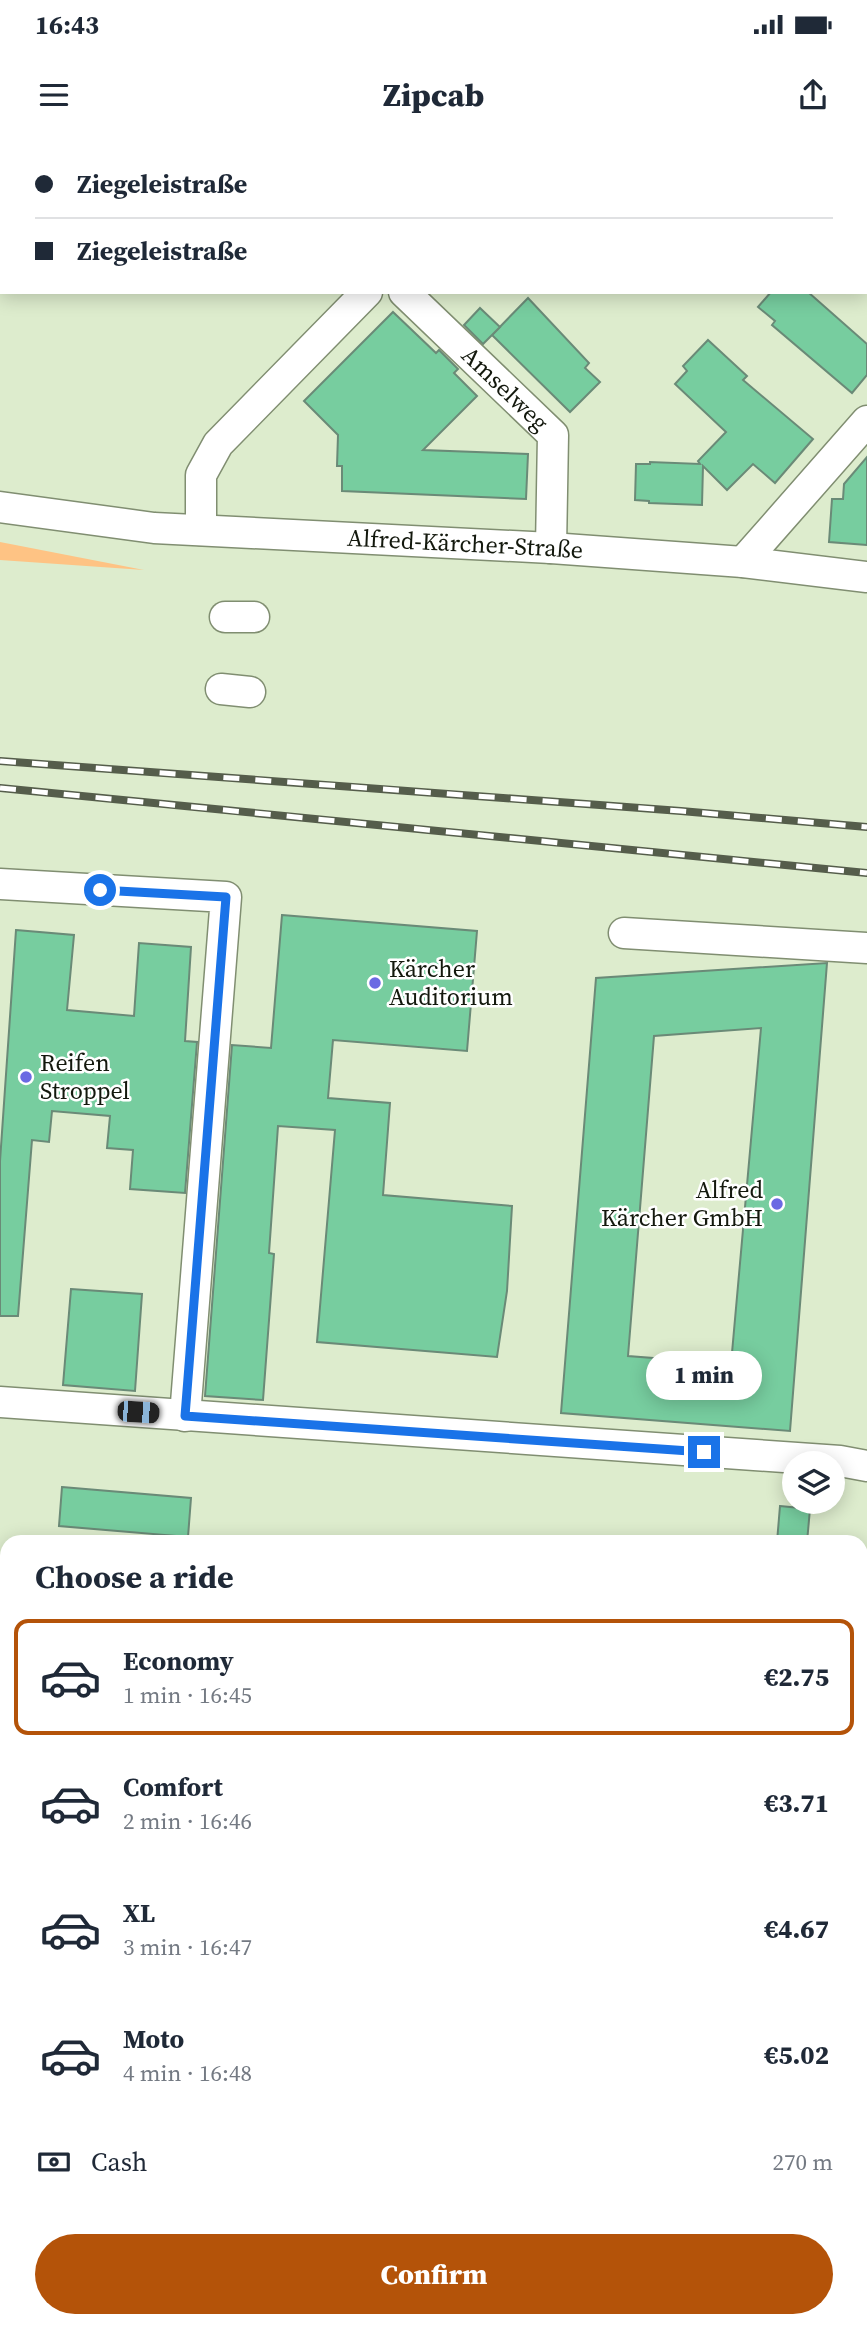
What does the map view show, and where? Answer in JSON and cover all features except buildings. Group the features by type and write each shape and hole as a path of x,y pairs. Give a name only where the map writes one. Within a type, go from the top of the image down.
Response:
{"street":[{"path":"201,530 201,475 218,444 365,294"},
{"name":"Amselweg","path":"406,294 553,435 551,548"},
{"path":"743,562 867,421"},
{"name":"Alfred-Kärcher-Straße","path":"0,507 154,528 551,548 743,562 867,577"},
{"path":"0,884 226,897 185,1416"},
{"path":"624,933 867,948"},
{"path":"0,1402 840,1461 867,1466"}],"shaded area":[{"path":"0,542 144,570 0,560"}],"railway":[{"path":"0,761 867,827"},
{"path":"0,788 867,873"}],"place":[{"name":"Kärcher Auditorium","path":"375,983"},
{"name":"Reifen Stroppel","path":"26,1077"},
{"name":"Alfred Kärcher GmbH","path":"777,1204"}],"route":[{"path":"100,890 226,897 185,1416 704,1452"}]}
